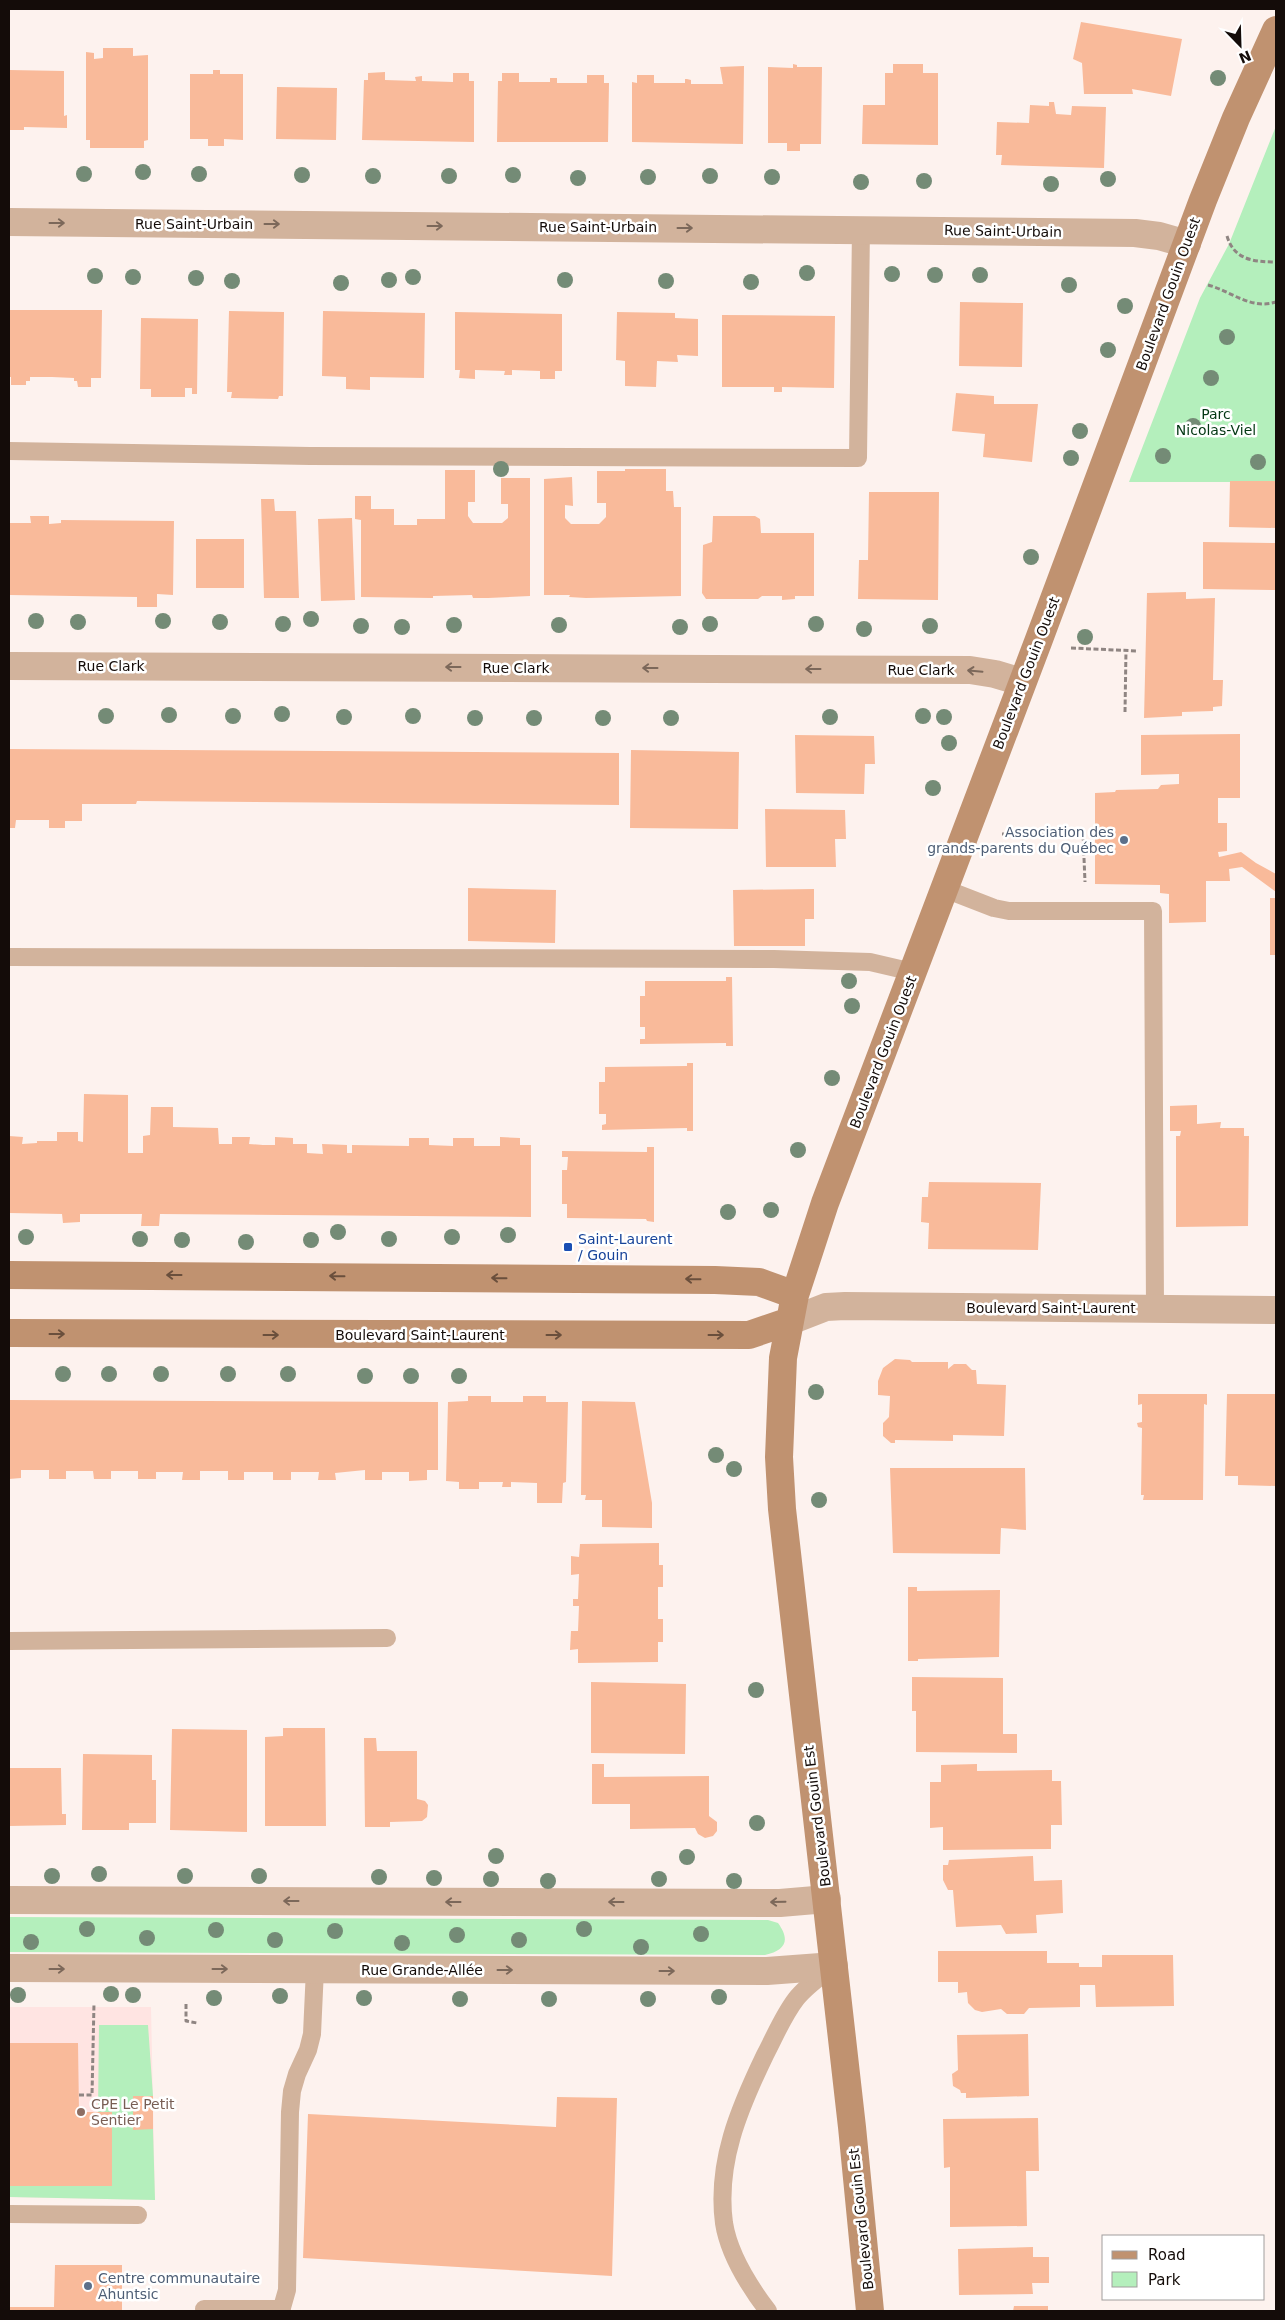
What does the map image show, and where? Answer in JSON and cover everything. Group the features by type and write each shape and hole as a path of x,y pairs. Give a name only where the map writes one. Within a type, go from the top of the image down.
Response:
{"street":[{"name":"Boulevard Gouin Ouest","path":"792,1308 825,1203 1187,244 1236,118 1276,30"},
{"name":"Rue Saint-Urbain","path":"9,222 1135,233 1159,236 1187,244"},
{"name":"Rue Clark","path":"9,666 970,670 995,674 1022,682"},
{"path":"9,1275 715,1280 759,1282 792,1308"},
{"name":"Boulevard Saint-Laurent","path":"9,1333 749,1335 792,1308 1276,1310"},
{"name":"Boulevard Gouin Est","path":"792,1308 781,1375 780,1483 827,1899 870,2311"},
{"path":"9,1900 780,1902 827,1899"},
{"name":"Rue Grande-Allée","path":"9,1968 767,1971 834,1966"}],"lane":[{"path":"9,452 310,456 858,458 861,229"},
{"path":"945,889 994,908 1009,911 1153,911 1155,1309"},
{"path":"9,957 774,959 870,962 913,972"},
{"path":"9,1641 387,1638"},
{"path":"768,2311 736,2261 724,2224 723,2192 728,2146 735,2121 780,2024 798,1997 834,1966"},
{"path":"204,2309 281,2310 286,2290 290,2105 296,2074 308,2050 312,2034 315,1969"},
{"path":"9,2214 138,2215"}],"path":[{"path":"1227,235 1230,244 1239,256 1255,261 1276,262"},
{"path":"1202,284 1220,288 1246,302 1260,304 1276,302"},
{"path":"1061,648 1138,651"},
{"path":"1125,712 1126,650"},
{"path":"1001,834 1083,834 1085,890"},
{"path":"79,2095 92,2095 94,2003"},
{"path":"186,2004 186,2020 198,2023"}],"shaded area":[{"name":"CPE Le Petit Sentier","path":"9,2007 151,2007 155,2200 9,2197"}],"green space":[{"name":"Parc Nicolas-Viel","path":"1276,126 1276,482 1129,482 1200,298 1229,244"},
{"path":"9,1917 768,1920 778,1923 785,1940 784,1944 777,1950 765,1955 9,1952"},
{"path":"99,2025 148,2025 153,2096 133,2097 133,2129 153,2129 155,2200 9,2197 9,2186 112,2186 112,2112 98,2112"}],"building":[{"path":"1081,22 1182,39 1171,96 1132,89 1133,94 1084,94 1082,63 1073,59"},
{"path":"103,48 133,48 133,56 148,55 148,140 144,141 144,148 90,148 90,140 86,140 86,52 94,53 94,59 103,58"},
{"path":"793,64 797,65 797,67 822,67 821,144 800,144 800,151 787,151 787,143 768,143 768,67 793,68"},
{"path":"893,64 923,64 923,73 938,73 938,145 862,144 863,105 885,105 885,73 893,73"},
{"path":"744,66 743,144 632,142 632,82 637,83 637,75 654,75 654,83 685,83 685,79 687,79 691,80 691,84 723,84 720,67"},
{"path":"9,70 64,71 64,116 67,115 67,128 24,127 24,130 9,130"},
{"path":"213,70 220,70 220,74 243,74 243,140 224,139 224,146 208,146 208,139 190,139 190,74 213,74"},
{"path":"385,72 385,80 416,81 415,77 422,76 422,81 453,82 453,73 469,73 469,81 474,81 474,142 362,140 364,80 368,80 368,73"},
{"path":"502,73 519,73 519,82 550,82 550,78 557,78 557,83 587,83 587,75 604,75 604,83 609,83 608,142 497,142 498,81 502,81"},
{"path":"277,87 337,88 336,140 276,139"},
{"path":"1049,102 1054,102 1056,114 1071,115 1072,106 1106,107 1104,168 1001,165 1002,155 996,155 997,122 1029,123 1030,105 1049,106"},
{"path":"960,302 1023,303 1022,367 959,366"},
{"path":"9,310 102,310 101,378 91,378 91,387 78,387 77,381 74,381 74,378 52,377 30,377 30,381 26,381 26,385 11,385 11,377 9,377"},
{"path":"229,311 284,312 283,396 279,396 278,399 231,398 232,392 227,392"},
{"path":"323,311 425,313 424,378 370,377 370,390 346,389 346,377 322,376"},
{"path":"455,312 562,314 562,371 555,371 555,379 540,379 540,371 512,370 512,375 504,375 505,371 475,370 475,379 459,378 460,370 455,370"},
{"path":"617,312 675,313 675,318 698,319 698,356 677,355 678,362 657,361 656,387 625,386 625,361 616,360"},
{"path":"722,315 835,316 834,388 782,387 782,392 774,392 774,387 722,387"},
{"path":"141,318 198,319 197,394 192,394 192,388 185,388 185,397 151,397 151,389 140,389"},
{"path":"956,393 994,396 994,404 1038,404 1032,462 983,457 985,434 952,431"},
{"path":"625,469 666,469 666,491 673,491 674,507 681,507 681,596 586,598 569,597 570,595 544,595 544,479 572,477 573,506 565,505 565,518 571,524 599,524 606,517 606,503 597,503 597,471 625,471"},
{"path":"445,470 475,470 475,502 468,502 468,516 473,523 502,523 508,518 508,504 501,504 501,478 530,478 530,596 488,598 473,598 472,595 433,596 433,598 361,597 361,520 355,519 355,496 371,496 371,509 394,509 394,525 417,525 417,519 445,519"},
{"path":"1230,481 1276,481 1276,528 1229,527"},
{"path":"869,492 939,492 938,600 858,599 859,560 868,560"},
{"path":"261,499 274,499 275,511 296,511 299,598 264,598"},
{"path":"30,516 49,516 49,524 61,523 61,520 174,521 173,595 157,594 157,607 137,607 137,597 9,595 9,523 31,523"},
{"path":"713,516 755,516 760,519 761,533 814,533 814,596 795,596 795,599 782,600 782,596 762,596 758,599 706,599 702,593 703,545 712,542"},
{"path":"352,518 355,600 321,601 318,519"},
{"path":"196,539 244,539 244,588 196,588"},
{"path":"1203,542 1276,543 1275,590 1203,589"},
{"path":"1186,592 1186,599 1215,598 1213,680 1223,680 1222,706 1213,707 1213,711 1182,712 1182,716 1144,718 1147,593"},
{"path":"1240,734 1240,798 1218,798 1218,823 1227,823 1227,851 1218,852 1219,857 1241,852 1276,874 1276,892 1242,867 1229,869 1230,881 1206,881 1206,922 1169,923 1169,894 1160,893 1160,885 1095,884 1095,793 1115,792 1116,790 1158,789 1161,785 1179,784 1179,774 1141,775 1141,735"},
{"path":"795,735 874,736 875,764 865,764 864,794 796,793"},
{"path":"9,749 619,753 619,805 137,801 136,804 82,804 82,821 65,821 65,828 49,828 49,820 16,820 15,828 9,828"},
{"path":"631,750 739,752 738,829 630,828"},
{"path":"765,809 845,810 846,839 835,839 836,867 766,867"},
{"path":"468,888 556,890 555,943 468,941"},
{"path":"814,889 814,919 805,919 805,946 734,946 733,890"},
{"path":"1270,898 1276,898 1276,955 1270,955"},
{"path":"726,977 732,977 733,1046 726,1046 726,1043 640,1044 640,1039 645,1039 645,1027 640,1027 640,996 645,996 645,981 726,981"},
{"path":"687,1063 693,1063 693,1131 687,1131 687,1128 602,1130 602,1125 606,1124 606,1114 599,1114 599,1082 605,1082 605,1067 687,1066"},
{"path":"84,1094 128,1095 128,1153 143,1153 143,1136 150,1135 151,1107 173,1107 173,1127 218,1128 219,1144 232,1144 232,1137 250,1137 249,1144 263,1145 275,1145 275,1137 293,1138 293,1144 307,1144 307,1153 323,1154 322,1144 347,1145 347,1153 352,1153 352,1145 409,1146 409,1138 429,1138 429,1145 453,1146 453,1138 474,1138 474,1146 500,1146 500,1137 520,1138 520,1145 531,1145 531,1217 160,1214 159,1226 141,1226 142,1214 80,1214 80,1222 63,1223 62,1214 9,1213 9,1136 23,1137 22,1144 37,1143 37,1141 57,1141 57,1132 78,1132 78,1141 83,1142"},
{"path":"1197,1105 1197,1124 1221,1122 1220,1128 1244,1128 1244,1136 1249,1136 1248,1226 1176,1227 1176,1136 1180,1136 1181,1131 1170,1131 1170,1106"},
{"path":"647,1147 654,1147 654,1222 647,1221 646,1219 567,1218 567,1204 562,1204 562,1170 567,1170 568,1157 562,1157 562,1151 647,1152"},
{"path":"929,1182 1041,1183 1038,1250 928,1249 929,1223 921,1222 922,1197 928,1197"},
{"path":"895,1359 910,1360 912,1362 948,1362 948,1369 954,1364 966,1364 972,1370 976,1370 977,1384 1006,1385 1004,1436 953,1435 953,1441 895,1440 895,1443 891,1443 883,1436 883,1423 889,1417 890,1396 878,1395 878,1381 883,1368"},
{"path":"1138,1394 1207,1394 1207,1405 1204,1404 1203,1500 1143,1500 1144,1495 1141,1495 1142,1428 1138,1427 1137,1423 1142,1422 1142,1404 1138,1405"},
{"path":"1227,1394 1276,1394 1276,1486 1238,1485 1238,1476 1225,1476"},
{"path":"468,1396 491,1396 491,1402 523,1402 523,1396 546,1396 546,1402 568,1402 566,1482 563,1483 562,1503 537,1503 537,1483 511,1482 511,1487 502,1487 503,1482 479,1482 479,1489 459,1489 459,1482 446,1481 448,1402 468,1401"},
{"path":"9,1400 438,1402 438,1470 427,1470 427,1480 409,1481 409,1472 382,1472 382,1480 365,1480 365,1470 335,1473 336,1480 318,1480 319,1472 291,1472 291,1480 273,1480 273,1472 244,1472 244,1480 228,1480 228,1471 200,1471 200,1480 182,1480 183,1472 156,1472 156,1479 138,1479 138,1471 111,1471 111,1479 94,1479 93,1471 66,1471 66,1479 49,1479 49,1470 21,1470 21,1478 9,1479"},
{"path":"582,1401 635,1402 652,1503 652,1528 602,1527 602,1500 585,1500 586,1495 581,1495"},
{"path":"890,1468 1025,1468 1026,1530 1001,1528 1000,1554 893,1553"},
{"path":"659,1543 659,1565 663,1565 663,1587 658,1587 658,1619 663,1619 663,1642 658,1642 658,1662 578,1663 578,1649 570,1650 571,1631 578,1631 579,1606 573,1606 573,1599 578,1599 579,1574 571,1575 571,1556 579,1557 580,1544"},
{"path":"908,1587 917,1587 917,1591 1000,1590 999,1657 918,1659 918,1661 908,1661"},
{"path":"912,1677 1003,1678 1003,1734 1017,1734 1017,1753 916,1752 916,1711 912,1711"},
{"path":"591,1682 686,1684 685,1754 591,1753"},
{"path":"283,1728 325,1728 326,1826 265,1826 265,1737 283,1736"},
{"path":"172,1729 247,1730 247,1832 170,1830"},
{"path":"364,1738 376,1738 377,1751 417,1751 417,1799 425,1801 428,1805 427,1817 422,1821 390,1822 390,1827 365,1827"},
{"path":"83,1754 152,1755 152,1780 156,1780 156,1823 129,1823 129,1830 82,1830"},
{"path":"592,1764 604,1764 604,1777 709,1776 709,1816 717,1822 717,1831 713,1836 705,1838 698,1834 695,1828 630,1829 630,1804 592,1804"},
{"path":"977,1764 977,1771 1052,1770 1052,1781 1061,1781 1062,1825 1051,1825 1051,1849 943,1850 943,1827 930,1828 930,1782 941,1782 941,1765"},
{"path":"9,1768 61,1768 62,1814 66,1814 66,1825 9,1826"},
{"path":"1033,1856 1034,1881 1062,1880 1063,1913 1036,1915 1037,1933 1006,1934 1001,1925 956,1927 953,1890 948,1890 943,1880 943,1865 948,1865 949,1860"},
{"path":"938,1951 1047,1951 1047,1963 1079,1963 1079,1967 1102,1967 1102,1955 1173,1955 1174,2006 1096,2007 1095,1985 1080,1985 1080,2007 1029,2008 1024,2014 1007,2014 1001,2009 982,2012 975,2010 968,2003 967,1992 958,1993 958,1982 938,1982"},
{"path":"1028,2034 1029,2096 966,2098 966,2093 961,2093 960,2090 953,2086 952,2074 958,2070 957,2035"},
{"path":"9,2043 78,2043 79,2112 112,2112 112,2186 9,2186"},
{"path":"133,2096 153,2096 153,2129 133,2130"},
{"path":"557,2097 617,2098 612,2276 303,2258 308,2114 556,2127"},
{"path":"1038,2118 1039,2171 1026,2171 1027,2226 950,2227 950,2167 944,2168 943,2119"},
{"path":"1033,2247 1033,2257 1049,2257 1049,2283 1032,2283 1033,2294 959,2295 958,2249"},
{"name":"Centre communautaire Ahuntsic","path":"55,2265 122,2265 122,2311 9,2311 9,2307 54,2307"},
{"path":"1014,2306 1048,2306 1048,2311 1013,2311"}],"place":[{"name":"Association des grands-parents du Québec","path":"1124,840"},
{"name":"Saint-Laurent / Gouin","path":"568,1247"},
{"name":"CPE Le Petit Sentier","path":"81,2112"},
{"name":"Centre communautaire Ahuntsic","path":"88,2286"}]}
